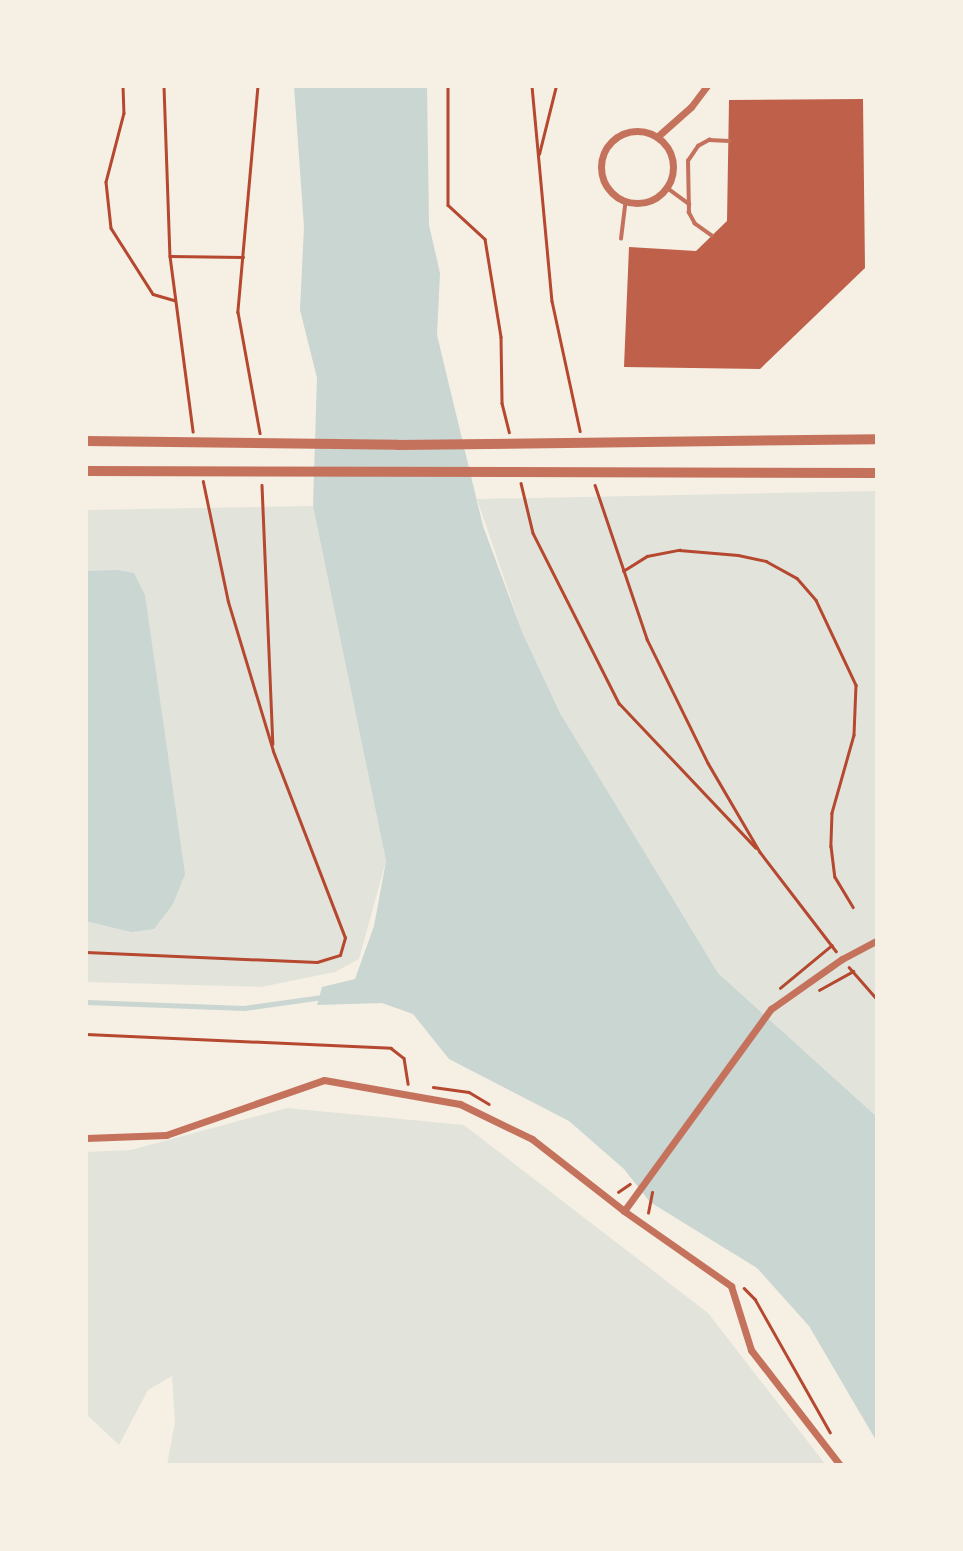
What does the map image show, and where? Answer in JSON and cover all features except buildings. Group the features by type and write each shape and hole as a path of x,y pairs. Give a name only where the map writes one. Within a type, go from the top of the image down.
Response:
{"street":[{"path":"657,137 691,107 707,86"},
{"path":"633,131 657,137 673,166 666,187 649,201 626,201 607,187 602,176 604,152 621,135 633,131"},
{"path":"86,441 190,443 877,439"},
{"path":"86,471 877,473"},
{"path":"624,1211 771,1009 842,959 877,940"},
{"path":"86,1138 166,1135 324,1080 460,1104 532,1139 624,1211 731,1286 751,1350 840,1465"}],"lane":[{"path":"712,236 695,224 689,204 692,152 709,140 729,141"},
{"path":"666,187 689,204"},
{"path":"621,239 626,201"}],"path":[{"path":"123,86 124,113 106,182 111,228 153,295 175,301"},
{"path":"164,86 170,256 190,443"},
{"path":"258,86 238,312 259,415 260,442"},
{"path":"448,86 449,205 485,239 501,337 502,403 512,442"},
{"path":"532,86 552,302 581,434"},
{"path":"538,155 556,86"},
{"path":"170,256 243,257"},
{"path":"86,952 317,962 340,955 345,938 273,751 228,602 201,470"},
{"path":"592,473 623,571 653,651 708,762 760,852"},
{"path":"521,481 533,533 620,703 760,852 842,959 877,999"},
{"path":"262,482 273,751"},
{"path":"623,571 647,556 679,550 738,555 766,561 797,578 816,600 856,685 853,735 832,813 831,846 835,877 853,907"},
{"path":"770,996 832,946"},
{"path":"86,1034 391,1048 404,1058 409,1094"},
{"path":"648,1213 659,1221"},
{"path":"740,1284 755,1299 835,1441"}],"shaded area":[{"path":"294,86 427,86 429,225 440,273 437,335 483,526 523,634 560,713 718,973 877,1117 877,1442 809,1326 757,1268 650,1202 624,1169 569,1121 449,1059 413,1014 382,1003 317,1005 322,987 355,979 374,926 386,861 313,506 317,378 300,310 304,227"},
{"path":"877,491 877,1117 718,973 560,713 523,634 477,499"},
{"path":"313,506 386,861 359,959 335,972 261,987 86,982 86,510"},
{"path":"117,570 134,573 145,595 185,874 173,904 154,929 131,932 86,921 86,571"},
{"path":"287,1108 464,1125 708,1313 826,1465 167,1465 175,1422 172,1376 148,1390 119,1445 86,1414 86,1152 131,1150"}],"waterway":[{"path":"86,1002 244,1008 322,997"}]}
